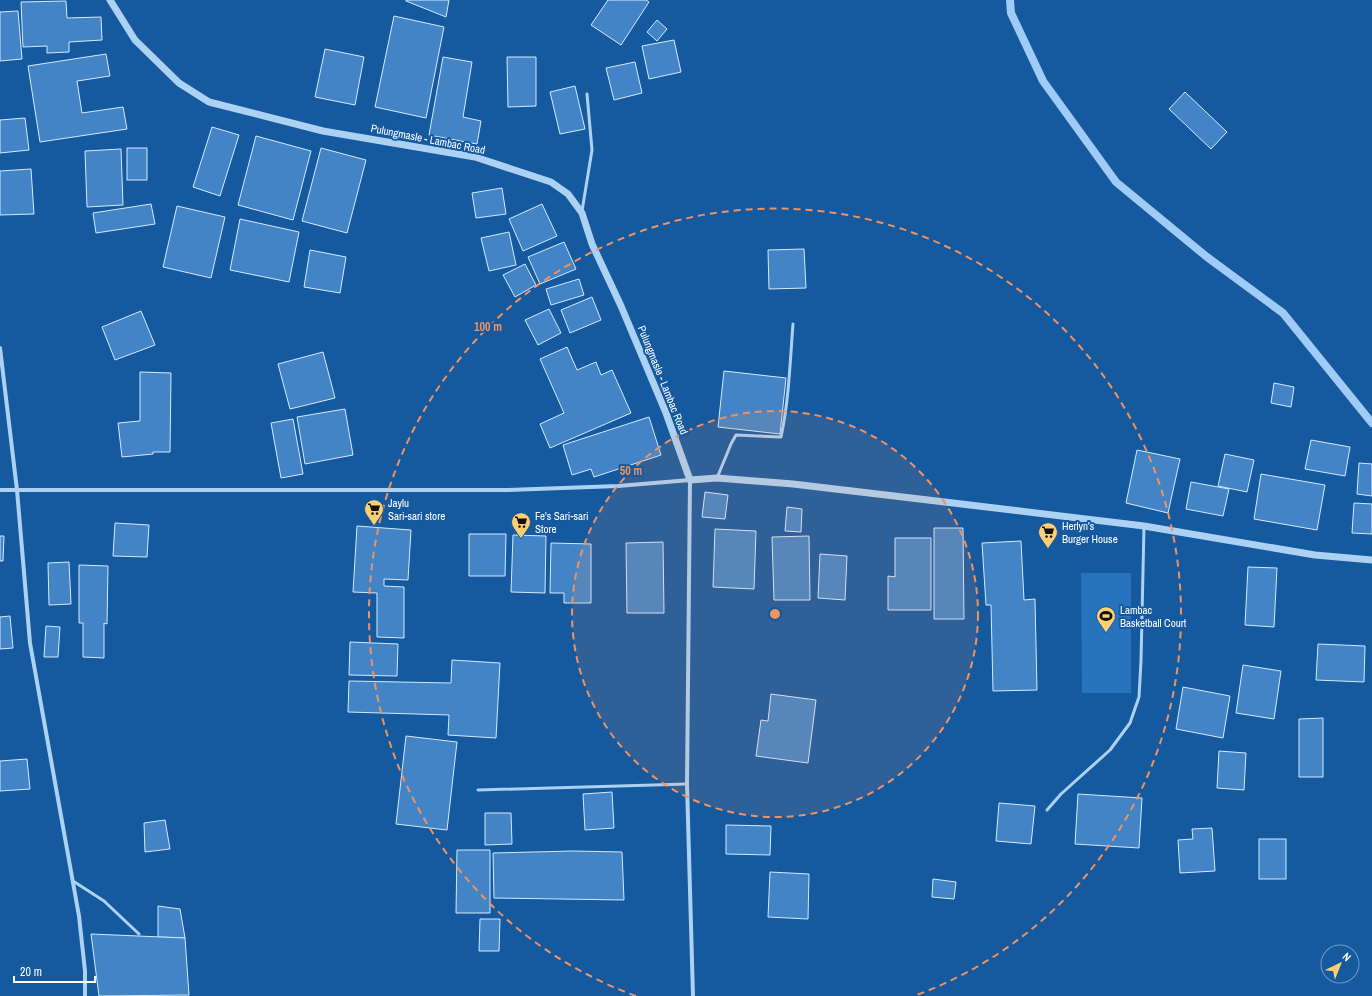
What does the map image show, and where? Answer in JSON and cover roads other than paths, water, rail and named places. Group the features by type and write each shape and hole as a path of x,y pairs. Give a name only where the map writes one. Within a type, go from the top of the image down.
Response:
{"street":[{"name":"Pulungmasle - Lambac Road","path":"110,0 136,40 179,83 209,102 323,131 475,157 551,182 568,194 582,213 592,244 621,306 666,413 690,480"},
{"path":"0,348 17,490 30,643 79,916 85,971 85,996"},
{"path":"0,490 508,490 618,486 717,478 793,484 1144,526 1315,555 1372,560"},
{"path":"690,480 687,784 693,996"}],"lane":[{"path":"582,213 592,150 587,94"},
{"path":"717,478 736,435 781,437 788,400 793,324"},
{"path":"1047,810 1061,794 1110,750 1130,723 1139,697 1144,526"},
{"path":"478,790 687,784"},
{"path":"73,882 104,901 139,934"}],"waterway":[{"path":"1010,0 1011,13 1043,81 1116,182 1207,257 1283,313 1372,423"}],"place":[{"name":"Jaylu Sari-sari store","path":"374,526"},
{"name":"Fe's Sari-sari Store","path":"521,539"},
{"name":"Herlyn's Burger House","path":"1048,549"},
{"name":"Lambac Basketball Court","path":"1106,633"}]}
